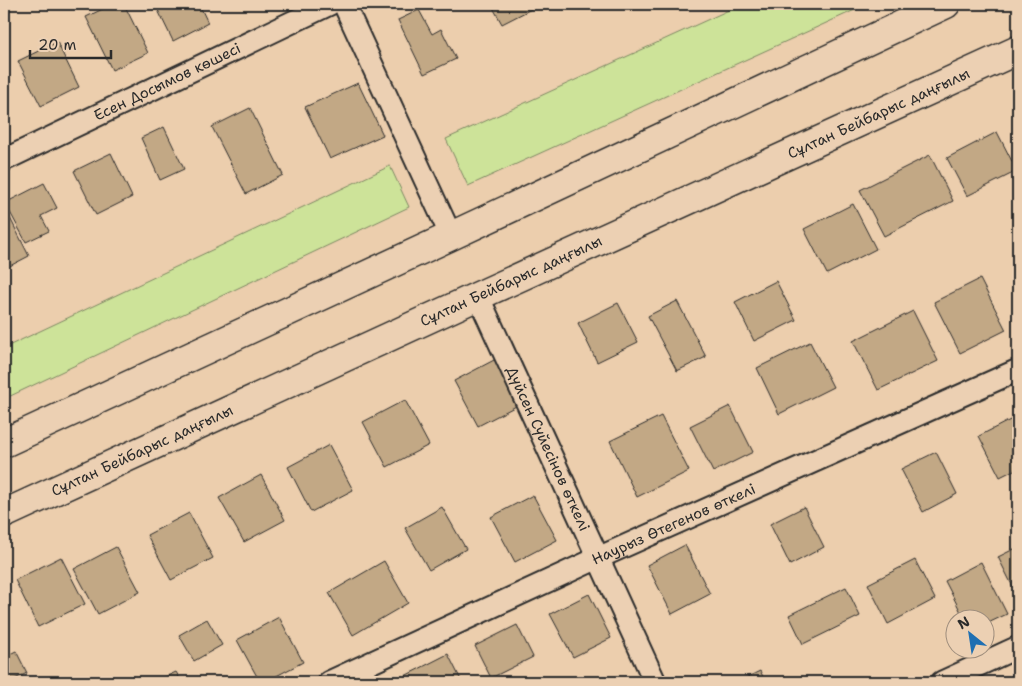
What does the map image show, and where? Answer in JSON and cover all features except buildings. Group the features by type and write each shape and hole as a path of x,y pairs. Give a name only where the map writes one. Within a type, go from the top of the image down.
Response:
{"main road":[{"path":"4,443 946,4"},
{"name":"Сұлтан Бейбарыс даңғылы","path":"4,514 1018,50"}],"street":[{"name":"Есен Досымов көшесі","path":"4,160 330,4"},
{"path":"344,4 451,236"},
{"name":"Дүйсен Сүйесінов өткелі","path":"478,296 654,682"},
{"name":"Наурыз Өтегенов өткелі","path":"329,682 598,558 1018,370"},
{"path":"942,682 1018,647"}],"green space":[{"path":"742,4 868,4 468,186 446,139"},
{"path":"390,166 409,207 4,399 4,348"}]}
